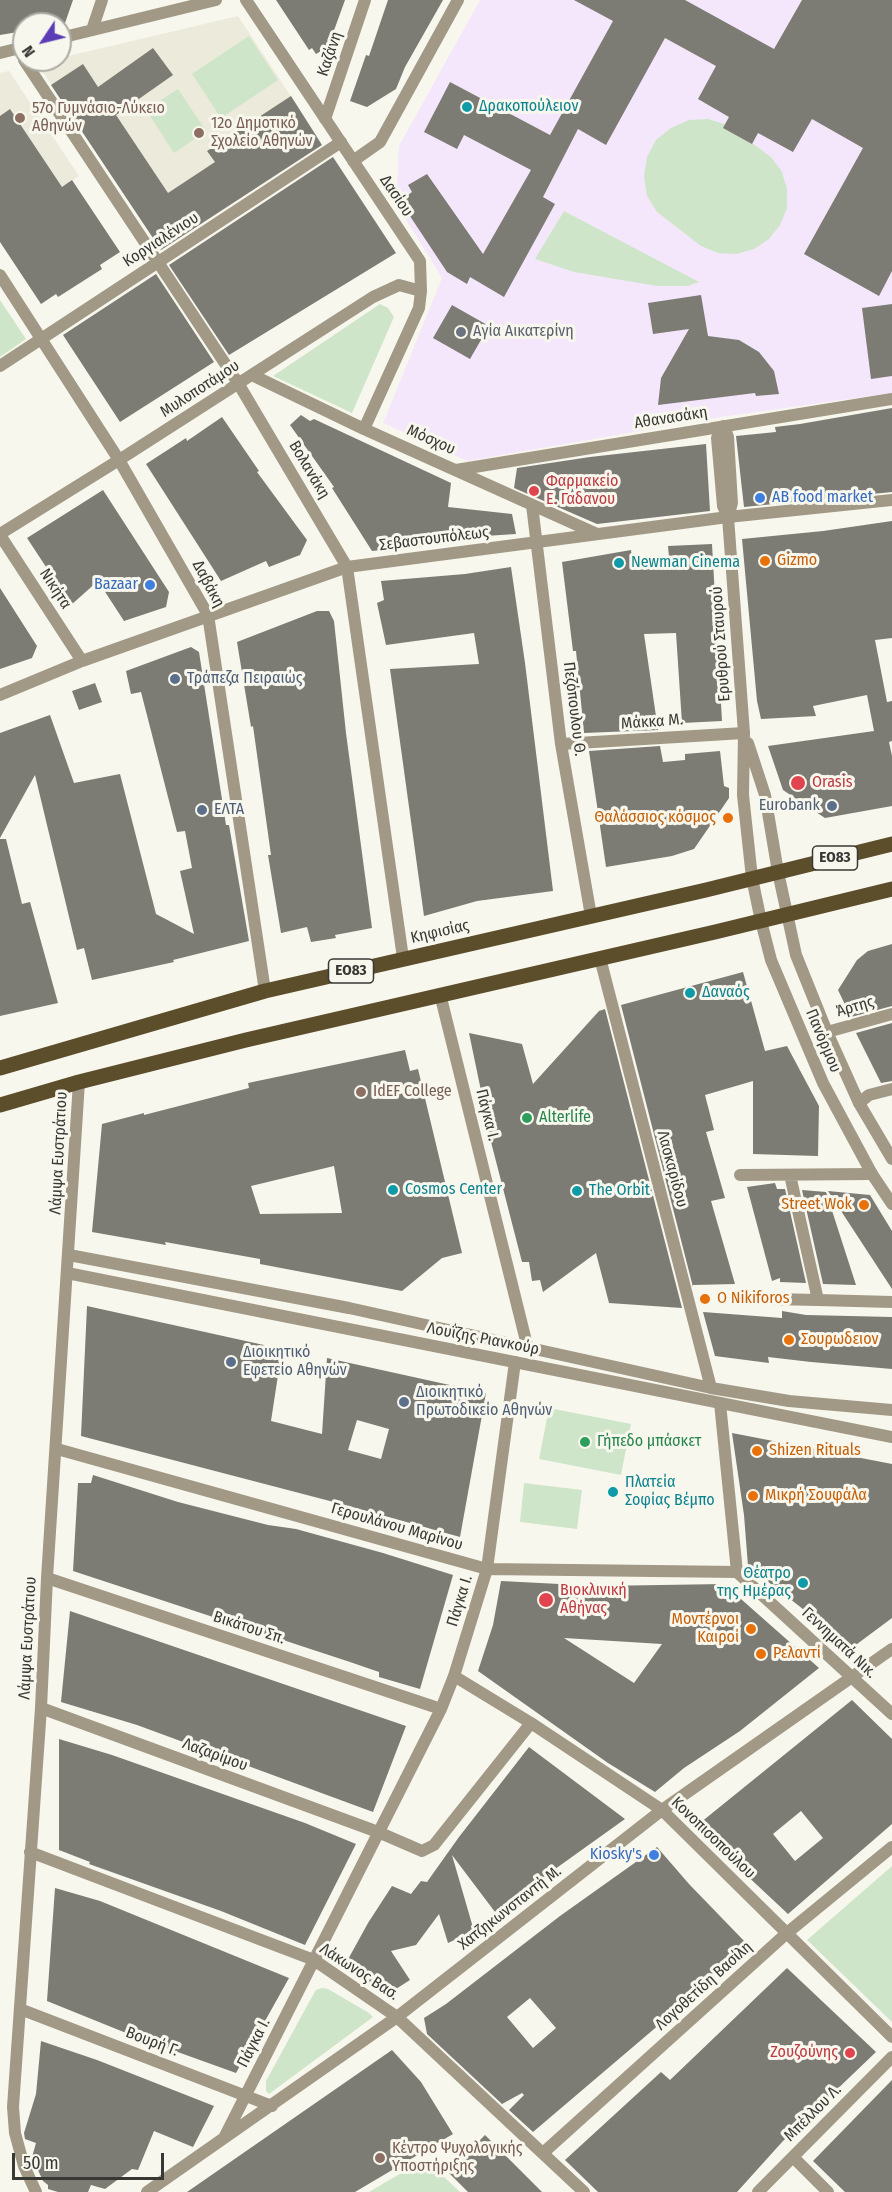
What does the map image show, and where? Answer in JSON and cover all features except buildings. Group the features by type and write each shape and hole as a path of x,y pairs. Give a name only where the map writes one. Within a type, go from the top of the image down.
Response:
{"main road":[{"name":"Κηφισίας","path":"0,1068 265,991 892,844"},
{"path":"0,1105 79,1082 246,1040 892,889"}],"street":[{"path":"92,30 102,0"},
{"path":"72,35 216,0"},
{"name":"Δασίου","path":"246,0 420,261 419,308 364,429"},
{"name":"Καζάνη","path":"325,119 366,0"},
{"path":"353,161 380,142 458,0"},
{"name":"Βολανάκη","path":"32,72 238,383 347,567 403,958"},
{"name":"Κοργιαλένιου","path":"0,366 340,142"},
{"name":"Δαβάκη","path":"0,275 118,460 208,615 265,991"},
{"name":"Μυλοποτάμου","path":"0,534 373,297 399,285 421,291"},
{"name":"Μόσχου","path":"252,375 364,429 597,534"},
{"name":"Αθανασάκη","path":"456,470 892,399"},
{"name":"Ερυθρού Σταυρού","path":"724,426 728,437 732,503 728,517 744,733 743,795 752,878"},
{"name":"Σεβαστουπόλεως","path":"0,695 82,661 347,567 728,517 892,500"},
{"name":"Πεζόπουλου Θ.","path":"532,505 561,744 591,916"},
{"name":"Νικήτα","path":"0,534 82,661"},
{"name":"Ερυθρού Σταυρού","path":"744,733 765,795 778,872"},
{"name":"Μάκκα Μ.","path":"561,744 744,733"},
{"name":"Πανόρμου","path":"778,872 796,955 827,1032 860,1103 892,1159"},
{"name":"Πανόρμου","path":"752,878 771,960 823,1083 872,1173 892,1204"},
{"name":"Λασκαρίδου","path":"600,958 711,1388"},
{"name":"Πάγκα Ι.","path":"440,994 528,1348"},
{"name":"Άρτης","path":"827,1032 892,1014"},
{"name":"Λάμψα Ευστράτιου","path":"36,2192 24,2166 15,2133 13,2107 41,1708 47,1578 79,1082"},
{"path":"860,1103 869,1095 892,1089"},
{"path":"740,1175 872,1173"},
{"path":"790,1175 818,1300"},
{"name":"Λουΐζης Ριανκούρ","path":"69,1255 349,1308 711,1388 789,1401 892,1410"},
{"name":"Λουΐζης Ριανκούρ","path":"67,1273 892,1437"},
{"path":"771,1299 892,1302"},
{"name":"Πάγκα Ι.","path":"223,2139 441,1709 454,1676 487,1569 515,1362"},
{"path":"720,1403 737,1572"},
{"name":"Γερουλάνου Μαρίνου","path":"57,1449 487,1569 737,1572"},
{"name":"Γεννηματά Νικ.","path":"737,1572 892,1714"},
{"name":"Βικάτου Σπ.","path":"47,1578 441,1709"},
{"name":"Χατζηκωνσταντή Μ.","path":"147,2192 397,2017 662,1810 892,1649"},
{"name":"Κονοπισοπούλου","path":"454,1676 531,1723 662,1810 892,2037"},
{"name":"Λαζαρίμου","path":"41,1708 378,1832"},
{"path":"378,1832 422,1851 434,1845 531,1723"},
{"name":"Λογοθετίδη Βασίλη","path":"543,2153 787,1933 892,1847"},
{"name":"Λάκωνος Βασ.","path":"30,1852 314,1960 397,2017 584,2192"},
{"name":"Βουρή Γ.","path":"20,2008 272,2106"},
{"name":"Μπέλλου Λ.","path":"758,2192 892,2057"},
{"path":"793,2157 828,2192"}],"shaded area":[{"path":"480,0 892,0 892,393 721,417 467,461 383,423 442,278 396,203 399,146"},
{"name":"12ο Δημοτικό Σχολείο Αθηνών","path":"238,16 317,136 156,243 43,72 72,72 72,55"},
{"name":"57ο Γυμνάσιο-Λύκειο Αθηνών","path":"9,71 79,176 32,207 0,165 0,73"}],"green space":[{"path":"249,36 278,80 221,118 192,74"},
{"path":"178,89 206,131 174,153 146,110"},
{"path":"708,119 727,125 771,157 782,172 787,189 787,208 780,225 769,239 754,249 736,254 718,253 701,246 657,212 647,196 644,176 647,157 656,140 671,128 689,120"},
{"path":"564,211 699,282 688,286 657,286 574,272 535,259"},
{"path":"0,300 26,339 0,357"},
{"path":"380,304 388,308 394,317 352,413 273,376"},
{"name":"Γήπεδο μπάσκετ","path":"549,1408 631,1424 621,1475 539,1459"},
{"path":"524,1483 582,1490 577,1529 520,1522"},
{"path":"892,1866 892,2022 807,1940"},
{"path":"328,1989 373,2017 269,2094 266,2091 266,2081 316,1990"},
{"path":"425,2159 460,2192 369,2192"}],"place":[{"name":"Δρακοπούλειον","path":"467,107"},
{"name":"57ο Γυμνάσιο-Λύκειο Αθηνών","path":"20,118"},
{"name":"12ο Δημοτικό Σχολείο Αθηνών","path":"199,133"},
{"name":"Αγία Αικατερίνη","path":"461,332"},
{"name":"Φαρμακείο Ε. Γαδανου","path":"534,491"},
{"name":"AB food market","path":"760,498"},
{"name":"Gizmo","path":"765,561"},
{"name":"Newman Cinema","path":"619,563"},
{"name":"Bazaar","path":"150,585"},
{"name":"Τράπεζα Πειραιώς","path":"175,679"},
{"name":"Orasis","path":"798,783"},
{"name":"Eurobank","path":"832,806"},
{"name":"ΕΛΤΑ","path":"202,810"},
{"name":"Θαλάσσιος κόσμος","path":"728,818"},
{"name":"Δαναός","path":"690,993"},
{"name":"IdEF College","path":"361,1092"},
{"name":"Alterlife","path":"527,1118"},
{"name":"Cosmos Center","path":"393,1190"},
{"name":"The Orbit","path":"577,1191"},
{"name":"Street Wok","path":"864,1205"},
{"name":"O Nikiforos","path":"705,1299"},
{"name":"Σουρωδειον","path":"789,1340"},
{"name":"Διοικητικό Εφετείο Αθηνών","path":"231,1362"},
{"name":"Διοικητικό Πρωτοδικείο Αθηνών","path":"404,1402"},
{"name":"Γήπεδο μπάσκετ","path":"585,1442"},
{"name":"Shizen Rituals","path":"757,1451"},
{"name":"Πλατεία Σοφίας Βέμπο","path":"613,1492"},
{"name":"Μικρή Σουφάλα","path":"753,1496"},
{"name":"Θέατρο της Ημέρας","path":"803,1583"},
{"name":"Βιοκλινική Αθήνας","path":"546,1600"},
{"name":"Μοντέρνοι Καιροί","path":"751,1629"},
{"name":"Ρελαντί","path":"761,1654"},
{"name":"Kiosky's","path":"654,1855"},
{"name":"Ζουζούνης","path":"850,2053"},
{"name":"Κέντρο Ψυχολογικής Υποστήριξης","path":"380,2158"}]}
